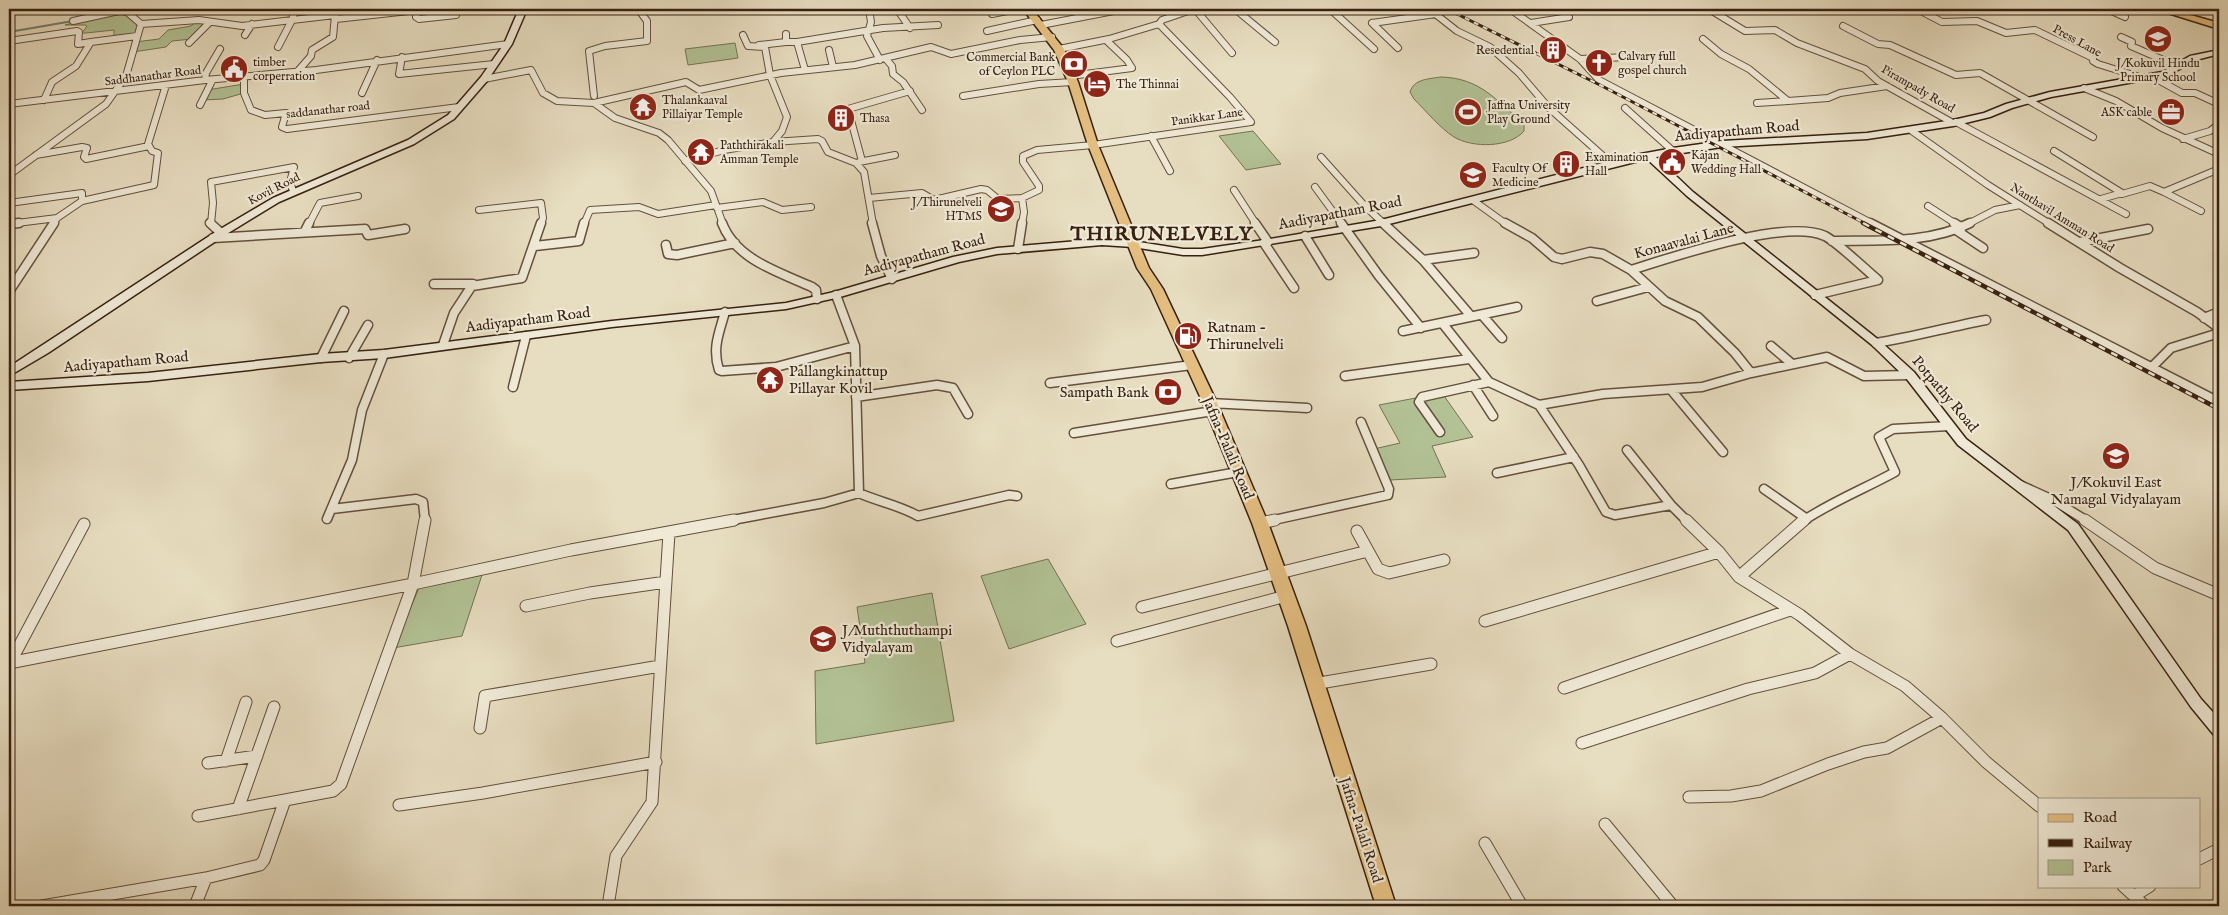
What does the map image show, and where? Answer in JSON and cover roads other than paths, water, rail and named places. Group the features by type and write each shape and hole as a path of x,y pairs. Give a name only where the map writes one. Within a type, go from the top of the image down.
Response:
{"main road":[{"path":"2160,9 2219,26"},
{"name":"Jafna-Palali Road","path":"1035,18 1055,43 1071,79 1093,145 1133,244 1157,290 1212,407 1260,523 1286,596 1386,906"}],"street":[{"path":"278,47 292,20 295,9"},
{"path":"297,72 311,56 312,50 333,37 335,17 340,9"},
{"path":"73,21 116,10 127,12 141,24 196,20 210,24 252,24 418,9 416,17 419,19 456,14"},
{"name":"Kovil Road","path":"9,372 44,351 217,236 293,192 411,142 451,117 484,79 508,44 523,9"},
{"path":"638,9 647,21 648,41 599,47 589,51 594,99 615,118 660,134 711,191 726,233 742,252 762,264 812,287 816,290 817,299"},
{"path":"840,9 863,9"},
{"path":"869,9 871,22 867,36 883,59 892,66 893,74 903,82 922,110"},
{"path":"897,9 910,28"},
{"path":"992,14 1018,9"},
{"path":"484,79 531,70 543,93 557,101 594,99 686,82 699,90 770,75 883,59 930,47 951,54 1020,40 1055,43 1106,40 1160,24 1162,20 1194,9 1218,33 1232,53"},
{"path":"1235,9 1275,42"},
{"path":"1330,9 1374,49"},
{"path":"1429,9 1457,31 1490,47 1519,73 1549,108 1612,164"},
{"path":"1510,9 1580,58 1599,80 2153,366 2219,402"},
{"name":"Pirampady Road","path":"1708,9 1745,31 1775,30 1797,43 1865,69 1888,86 1955,122"},
{"name":"Press Lane","path":"1917,9 1942,22 1977,21 2006,33 2035,30 2093,58 2093,61 2098,64 2148,77 2182,92 2195,92 2219,104"},
{"path":"2107,9 2125,17"},
{"path":"987,31 1035,18 1124,10"},
{"path":"1398,48 1372,23 1436,14"},
{"path":"1531,23 1570,17"},
{"path":"9,175 12,168 91,117 117,91 126,76 141,24"},
{"path":"189,43 210,24"},
{"path":"245,35 252,24"},
{"path":"743,35 748,46 797,42 869,30 910,28 938,24"},
{"name":"Panikkar Lane","path":"1022,198 1039,190 1039,186 1023,162 1023,156 1046,149 1093,145 1251,122 1230,97 1160,24"},
{"path":"1843,26 1878,44 1890,45 1956,75 1980,73 2093,137"},
{"path":"9,41 77,31 79,32 78,44 137,36"},
{"path":"786,34 786,42"},
{"path":"2121,37 2132,42 2131,46 2177,66"},
{"path":"1703,39 1721,54 1749,69 1788,101"},
{"path":"963,96 1132,68 1127,60 1106,40"},
{"path":"44,100 52,82 76,66 91,42"},
{"path":"797,42 804,70"},
{"path":"484,79 508,44"},
{"name":"Saddhanathar Road","path":"9,104 205,80 212,81 297,72 508,44"},
{"path":"759,45 766,47 770,75 787,117 782,131 773,142"},
{"path":"205,80 206,73 220,49"},
{"path":"829,50 833,67"},
{"name":"Aadiyapatham Road","path":"10,387 148,377 322,358 349,358 443,345 786,306 836,295 957,259 1018,249 1102,242 1133,244 1183,252 1202,252 1345,230 1474,201 1612,164 1673,151 1722,144 1867,136 1912,131 1987,115 2030,100 2148,77 2170,71 2193,58 2219,52"},
{"path":"1580,58 1651,56"},
{"path":"402,57 400,74 494,64"},
{"path":"362,93 377,60"},
{"name":"saddanathar road","path":"244,78 244,93 251,110 265,114 286,113 282,127 286,128 459,107"},
{"path":"200,105 212,81"},
{"path":"9,298 10,290 57,218 82,201 144,189 154,185 158,152 152,151 149,146 166,85"},
{"path":"1757,103 1828,98 1840,93 1888,86"},
{"path":"2084,88 2116,101 2184,139 2219,154"},
{"path":"892,279 881,256 871,218 864,172 859,162 848,109 910,91"},
{"path":"1625,108 1673,151"},
{"path":"1955,122 2022,160 2101,199 2126,214"},
{"path":"2184,139 2210,131 2219,124"},
{"name":"Nanthavil Amman Road","path":"1912,131 2020,205 2204,318"},
{"path":"1151,136 1170,171"},
{"path":"685,161 724,150 773,142 818,139 822,141 828,152 859,162 895,155"},
{"path":"32,156 82,147 87,148 84,157 86,159 149,146"},
{"path":"2054,151 2122,194"},
{"name":"Potpathy Road","path":"1650,156 1690,194 1876,343 1910,375 1962,442 2012,483 2073,527 2196,703 2219,730"},
{"path":"1322,157 1381,222 1423,260 1470,315"},
{"path":"293,192 290,182 294,167 211,182 213,203 210,223 217,236 365,229 368,235 405,229"},
{"path":"2164,192 2184,182 2219,170"},
{"path":"2101,199 2150,186 2201,211"},
{"path":"1315,187 1345,230 1420,328"},
{"path":"869,198 922,193 934,200 981,189 986,190 998,199 1022,198 1024,212 1018,249"},
{"path":"1234,190 1294,288"},
{"path":"9,203 82,193 82,201"},
{"path":"305,231 320,203 358,196"},
{"name":"Konaavalai Lane","path":"1474,201 1509,226 1532,238 1554,257 1562,259 1590,252 1602,254 1631,270 1702,248 1745,239"},
{"path":"535,246 578,241 587,213 590,210 639,207 658,214 762,202 782,210 811,207"},
{"path":"434,284 471,284 472,286 522,278 535,246 543,218 541,203 479,210"},
{"path":"1832,241 1904,238 1959,229 1995,210 2020,205"},
{"path":"1928,206 1983,248"},
{"path":"9,224 57,218"},
{"path":"2080,242 2148,229"},
{"path":"1745,239 1757,234 1804,232 1821,234 1878,280 1815,295"},
{"path":"1305,236 1329,275"},
{"path":"666,245 668,254 677,255 735,243"},
{"path":"1423,260 1474,253"},
{"path":"1631,270 1665,301 1698,317 1735,353 1751,373"},
{"path":"443,345 446,330 466,293 472,286"},
{"path":"1597,301 1648,287"},
{"path":"836,295 855,346 859,493"},
{"path":"1404,332 1443,324 1470,315 1482,315 1517,307"},
{"path":"322,358 344,312"},
{"path":"725,312 714,344 716,362 719,370 722,372 776,367 855,346"},
{"path":"2204,318 2219,312"},
{"path":"1482,315 1502,338"},
{"path":"2204,318 2219,328"},
{"path":"1876,343 1921,336 1939,329 1986,320"},
{"path":"349,358 368,324"},
{"path":"1443,324 1489,382 1539,405 1574,457 1606,512 1610,514 1636,512 1671,505"},
{"path":"2153,366 2171,348 2219,333"},
{"path":"513,387 526,336"},
{"path":"1771,346 1792,363"},
{"path":"327,520 352,460 362,410 384,354"},
{"path":"1539,405 1603,394 1672,391 1711,385 1792,363 1827,357 1835,358 1855,374 1864,376 1910,375"},
{"path":"1346,376 1469,359"},
{"path":"1050,383 1192,365"},
{"path":"1440,432 1421,407 1419,402 1422,397 1489,382"},
{"path":"856,397 936,385 953,388 968,414"},
{"path":"1473,385 1493,416"},
{"path":"1672,391 1723,452"},
{"path":"1074,433 1212,407 1307,408"},
{"path":"1260,523 1388,495 1389,489 1361,422"},
{"path":"1739,578 1806,518 1825,506 1843,500 1895,472 1879,437 1893,429 1949,426"},
{"path":"1627,450 1671,505 1719,552 1739,578 1790,610 1850,654 1905,686 1942,718 1986,762 2038,805"},
{"path":"1497,473 1574,457"},
{"path":"1171,484 1238,472"},
{"path":"2012,483 2032,488 2158,569 2200,584 2219,594"},
{"path":"1764,489 1806,518"},
{"path":"10,663 227,622 571,550 824,503 859,493 874,500 902,507 918,516 1009,495 1017,496"},
{"path":"198,816 333,791 341,784 414,584 426,515 424,502 416,499 332,508"},
{"path":"10,663 84,524"},
{"path":"1357,531 1378,569 1386,573 1444,560"},
{"path":"608,906 616,856 652,802 669,532"},
{"path":"1142,608 1277,572 1368,552"},
{"path":"1485,621 1719,552"},
{"path":"526,606 590,593 666,582"},
{"path":"1117,641 1286,596"},
{"path":"1564,688 1790,610"},
{"path":"1582,742 1748,689 1815,673 1850,654"},
{"path":"1314,684 1431,664"},
{"path":"480,728 485,696 660,666"},
{"path":"226,761 246,702"},
{"path":"238,809 274,707"},
{"path":"1689,797 1731,796 1762,791 1828,764 1864,752 1887,748 1942,718"},
{"path":"208,763 257,756"},
{"path":"399,805 483,793 656,762"},
{"path":"42,906 99,901 260,865 264,860 284,800"},
{"path":"1605,824 1673,906"},
{"path":"1485,843 1522,906"},
{"path":"2200,858 2219,849"},
{"path":"195,906 206,878"},
{"path":"2126,888 2145,906"},
{"path":"2134,896 2147,888"}],"waterway":[{"path":"128,12 146,9"},
{"path":"9,32 73,21"}],"railway":[{"path":"1447,9 1602,86 1866,224"},
{"path":"1863,223 2219,409"}],"place":[{"name":"J/Kokuvil Hindu Primary School","path":"2158,39"},
{"name":"Resedential","path":"1553,50"},
{"name":"Calvary full gospel church","path":"1599,63"},
{"name":"Commercial Bank of Ceylon PLC","path":"1074,64"},
{"name":"timber corperration","path":"234,69"},
{"name":"The Thinnai","path":"1097,84"},
{"name":"Thalankaaval Pillaiyar Temple","path":"643,107"},
{"name":"Jaffna University Play Ground","path":"1468,112"},
{"name":"ASK cable","path":"2171,112"},
{"name":"Thasa","path":"841,118"},
{"name":"Paththirakali Amman Temple","path":"701,152"},
{"name":"Kajan Wedding Hall","path":"1672,162"},
{"name":"Examination Hall","path":"1566,164"},
{"name":"Faculty Of Medicine","path":"1473,175"},
{"name":"J/Thirunelveli HTMS","path":"1001,209"},
{"name":"Ratnam - Thirunelveli","path":"1188,336"},
{"name":"Pallangkinattup Pillayar Kovil","path":"770,380"},
{"name":"Sampath Bank","path":"1168,392"},
{"name":"J/Kokuvil East Namagal Vidyalayam","path":"2116,456"},
{"name":"J/Muththuthampi Vidyalayam","path":"823,639"}],"district":[{"name":"THIRUNELVELY","path":"1162,234"}]}
